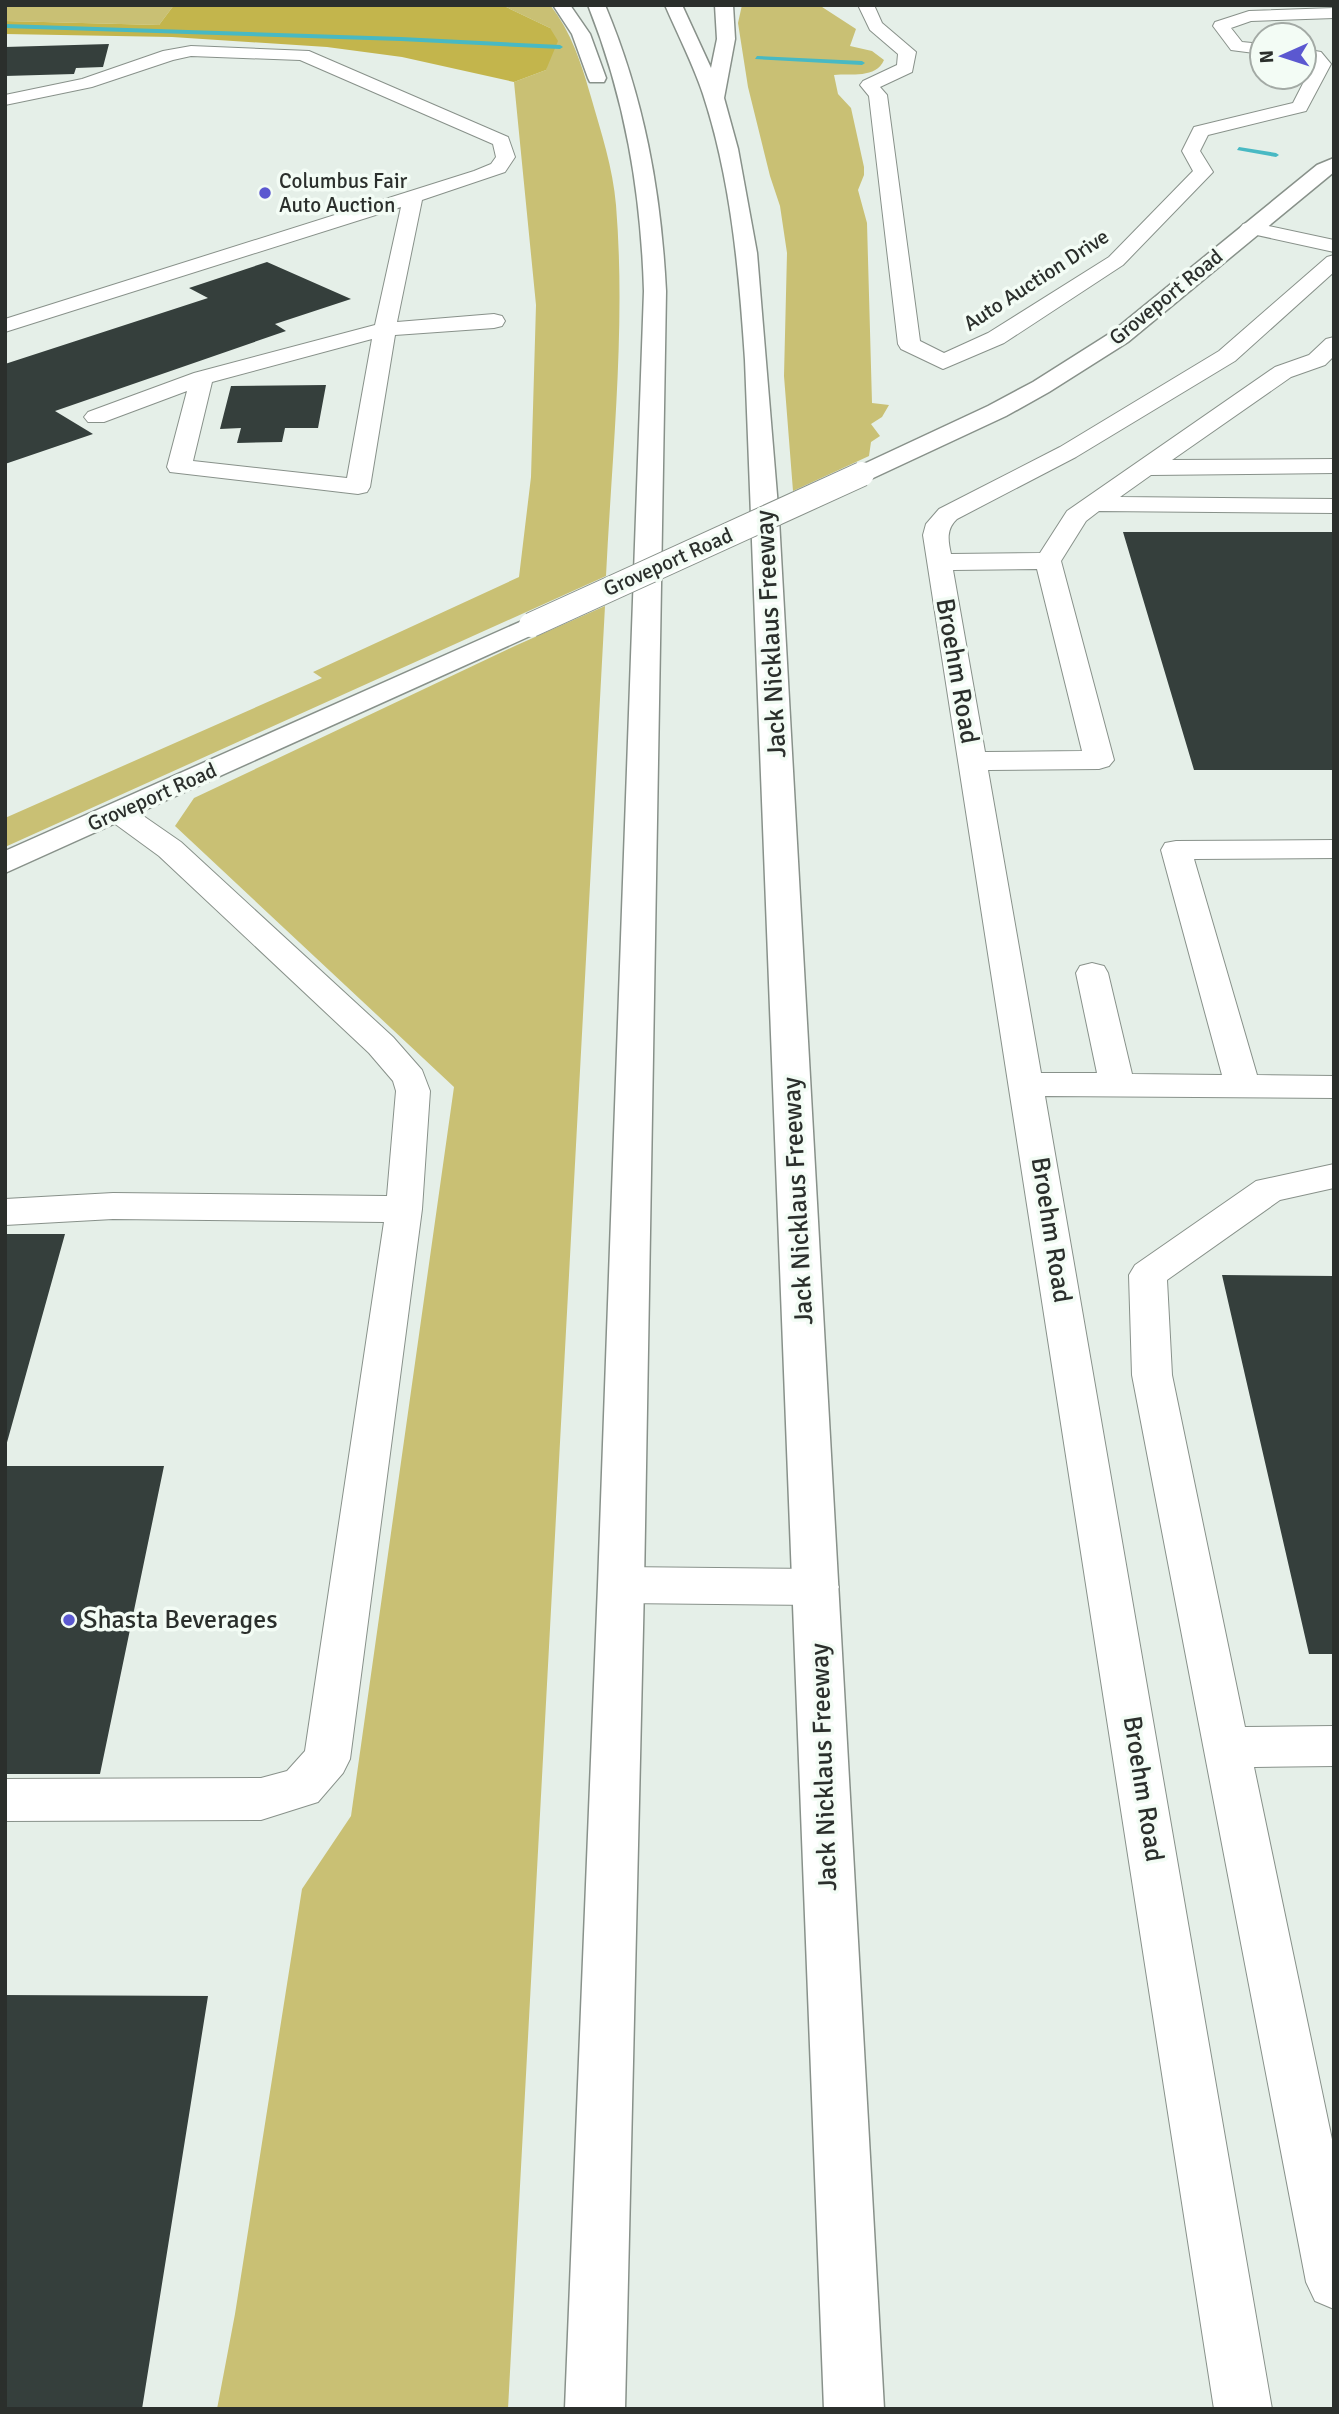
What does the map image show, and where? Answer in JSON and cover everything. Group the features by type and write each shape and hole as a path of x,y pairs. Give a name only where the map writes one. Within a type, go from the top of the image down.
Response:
{"main road":[{"path":"561,5 580,34 602,91"},
{"path":"595,2409 621,1585 655,290 653,229 642,146 633,105 597,5"},
{"name":"Jack Nicklaus Freeway","path":"673,5 714,99 735,183 750,287 768,573 853,2409"},
{"path":"714,99 726,39 724,5"},
{"path":"621,141 653,229"},
{"name":"Groveport Road","path":"5,863 986,417 1084,360 1141,320 1331,162"}],"street":[{"name":"Auto Auction Drive","path":"866,5 868,18 887,39 907,52 906,68 869,85 878,95 909,344 943,362 996,338 1116,261 1203,172 1191,151 1201,131 1300,107 1308,91"},
{"path":"1221,26 1249,16 1334,13"},
{"path":"1221,26 1248,29"},
{"path":"1221,26 1237,47 1248,48"},
{"path":"5,100 86,83 169,55 191,51 303,55 501,141 506,157 498,168 5,326"},
{"path":"202,378 179,467 358,487 385,328 413,195"},
{"path":"1250,228 1334,246"},
{"name":"Broehm Road","path":"1243,2409 939,562 936,530 938,521 948,514 1068,452 1255,364 1323,283 1334,261"},
{"path":"96,417 202,378 385,328 494,321"},
{"path":"972,761 1099,761 1048,561 1076,516 1145,468 1255,364 1325,362 1334,344"},
{"path":"1145,468 1334,466"},
{"path":"1093,504 1334,506"},
{"path":"939,562 1048,561"},
{"path":"5,1800 261,1799 302,1787 327,1759 404,1209 413,1117 410,1078 381,1045 170,849 118,812"},
{"path":"1243,1087 1175,850 1334,849"},
{"path":"1092,973 1116,1085"},
{"path":"1026,1084 1334,1087"},
{"path":"1334,1176 1269,1190 1148,1275 1152,1375 1334,2282"},
{"path":"5,1212 113,1206 404,1209"},
{"path":"621,1585 817,1587"},
{"path":"1227,1747 1334,1746"}],"shaded area":[{"path":"5,5 174,5 159,25 5,21"},
{"path":"174,5 502,5 550,28 558,41 546,70 514,82 402,57 327,47 172,37 5,34 5,21 159,25"},
{"path":"502,5 550,5 557,15 570,37 584,73 612,177 616,205 620,297 606,576 5,847 5,818 322,678 313,672 519,577 531,477 536,305 514,82 546,70 550,28"},
{"path":"742,5 819,5 856,29 850,46 872,51 884,60 869,73 834,75 838,94 851,108 864,167 858,190 867,223 872,403 889,405 882,417 871,424 880,436 871,442 869,456 793,491 784,376 787,253 780,206 748,87 738,23"},
{"path":"605,606 508,2409 217,2409 235,2314 302,1889 351,1816 454,1087 175,826 194,798"}],"building":[{"path":"109,44 103,67 76,68 74,74 5,76 5,47"},
{"path":"267,262 351,299 275,324 286,331 55,411 93,434 5,464 5,364 208,298 189,288"},
{"path":"326,385 318,428 285,428 282,442 237,443 241,428 220,429 231,386"},
{"path":"1123,532 1334,532 1334,770 1194,770"},
{"path":"5,1234 65,1234 6,1446 5,1445"},
{"path":"1222,1275 1334,1276 1334,1654 1309,1654"},
{"name":"Shasta Beverages","path":"5,1466 164,1466 100,1774 5,1774"},
{"path":"5,1995 208,1996 142,2409 5,2409"}],"waterway":[{"path":"5,26 560,47"},
{"path":"757,58 862,63"},
{"path":"1239,149 1276,155"}],"place":[{"name":"Columbus Fair Auto Auction","path":"265,193"},
{"name":"Shasta Beverages","path":"69,1620"}]}
